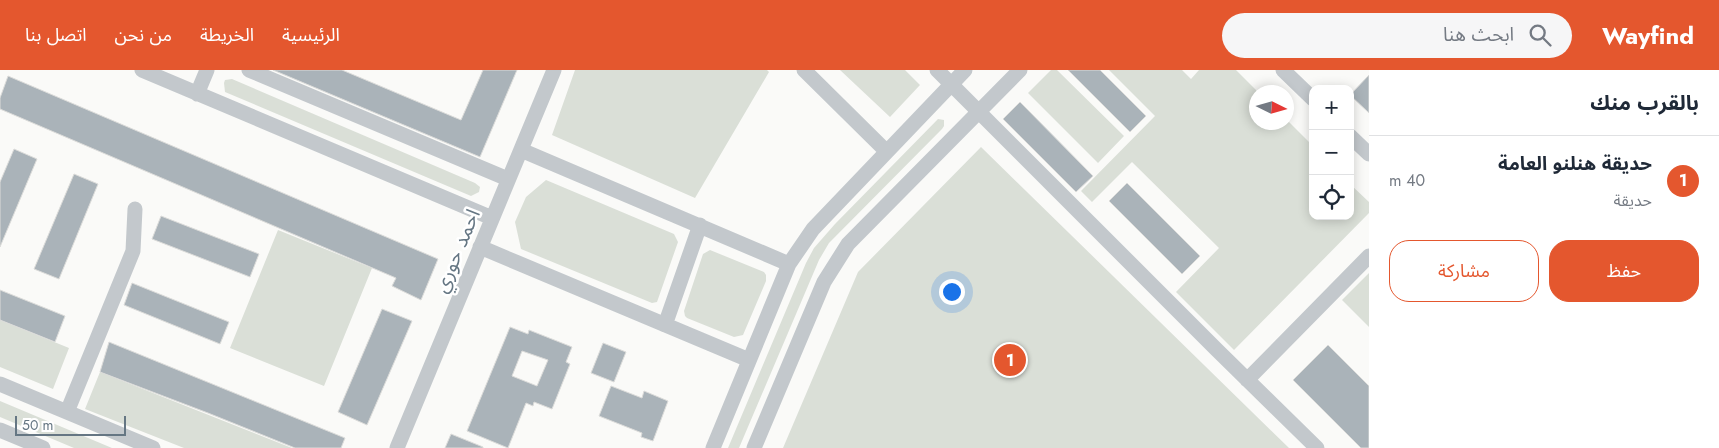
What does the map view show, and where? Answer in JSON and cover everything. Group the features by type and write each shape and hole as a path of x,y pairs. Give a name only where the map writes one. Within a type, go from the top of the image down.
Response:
{"street":[{"path":"142,70 492,218"},
{"path":"197,94 207,70"},
{"path":"249,70 508,179"},
{"name":"احمد حوري","path":"397,448 554,70"},
{"path":"804,70 886,151"},
{"path":"937,70 1317,448"},
{"path":"712,448 789,264 812,229 965,70"},
{"path":"754,448 824,282 848,244 1020,70"},
{"path":"1283,70 1309,95"},
{"path":"1354,140 1369,154"},
{"path":"521,150 789,264"},
{"path":"68,412 133,251 135,209"},
{"path":"665,324 700,226"},
{"path":"480,248 749,360"},
{"path":"1247,380 1369,256"},
{"path":"0,384 153,448"},
{"path":"0,430 43,448"}],"shaded area":[{"path":"575,70 767,70 769,72 695,198 552,135"},
{"path":"840,70 905,70 920,85 890,117"},
{"path":"1051,70 1057,70 1124,136 1098,163 1028,93"},
{"path":"1109,70 1182,70 1191,79 1199,70 1236,70 1251,85 1249,85 1249,130 1294,130 1294,127 1309,142 1309,220 1354,220 1354,188 1369,202 1369,213 1234,350 1176,292 1219,248 1132,162 1092,202 1081,191 1155,116"},
{"path":"232,79 475,183 480,187 479,192 471,196 225,92 225,80"},
{"path":"938,119 944,120 942,129 829,243 819,260 739,448 728,448 814,248"},
{"path":"981,147 1289,448 783,448 858,272"},
{"path":"546,180 674,234 678,242 657,302 652,303 521,249 515,222 526,197"},
{"path":"278,230 372,268 324,386 230,348"},
{"path":"710,250 764,272 766,275 766,281 743,335 734,337 685,316 684,311 703,254"},
{"path":"1369,273 1369,327 1342,300"},
{"path":"0,320 69,348 53,389 0,367"},
{"path":"100,372 292,448 184,448 85,409"},
{"path":"0,401 112,448 74,448 0,417"}],"building":[{"path":"273,70 342,70 461,120 483,70 517,70 480,157"},
{"path":"1068,70 1100,70 1146,116 1130,132"},
{"path":"1369,75 1369,113 1354,99 1354,91"},
{"path":"8,76 438,259 421,300 392,286 396,278 0,109 0,98"},
{"path":"1020,102 1093,176 1076,192 1003,119"},
{"path":"14,149 37,159 0,247 0,182"},
{"path":"74,174 98,184 59,279 34,269"},
{"path":"1127,183 1200,256 1182,274 1109,201"},
{"path":"161,216 259,254 250,277 152,239"},
{"path":"132,283 229,322 220,344 124,305"},
{"path":"0,290 65,316 55,342 0,320"},
{"path":"382,309 412,321 367,425 338,412"},
{"path":"510,327 528,334 529,330 572,347 566,362 570,364 552,409 534,402 533,406 526,403 508,448 467,431","holes":["522,351 548,360 537,386 512,376"]},
{"path":"109,342 345,438 341,448 295,448 100,372"},
{"path":"603,343 626,352 614,382 591,373"},
{"path":"1328,345 1369,386 1369,448 1361,448 1293,380"},
{"path":"611,386 642,398 644,391 668,401 653,441 641,437 642,433 599,416"},
{"path":"451,434 483,447 483,448 445,448"}],"place":[{"name":"حديقة هنلنو العامة","path":"1010,360"}]}
